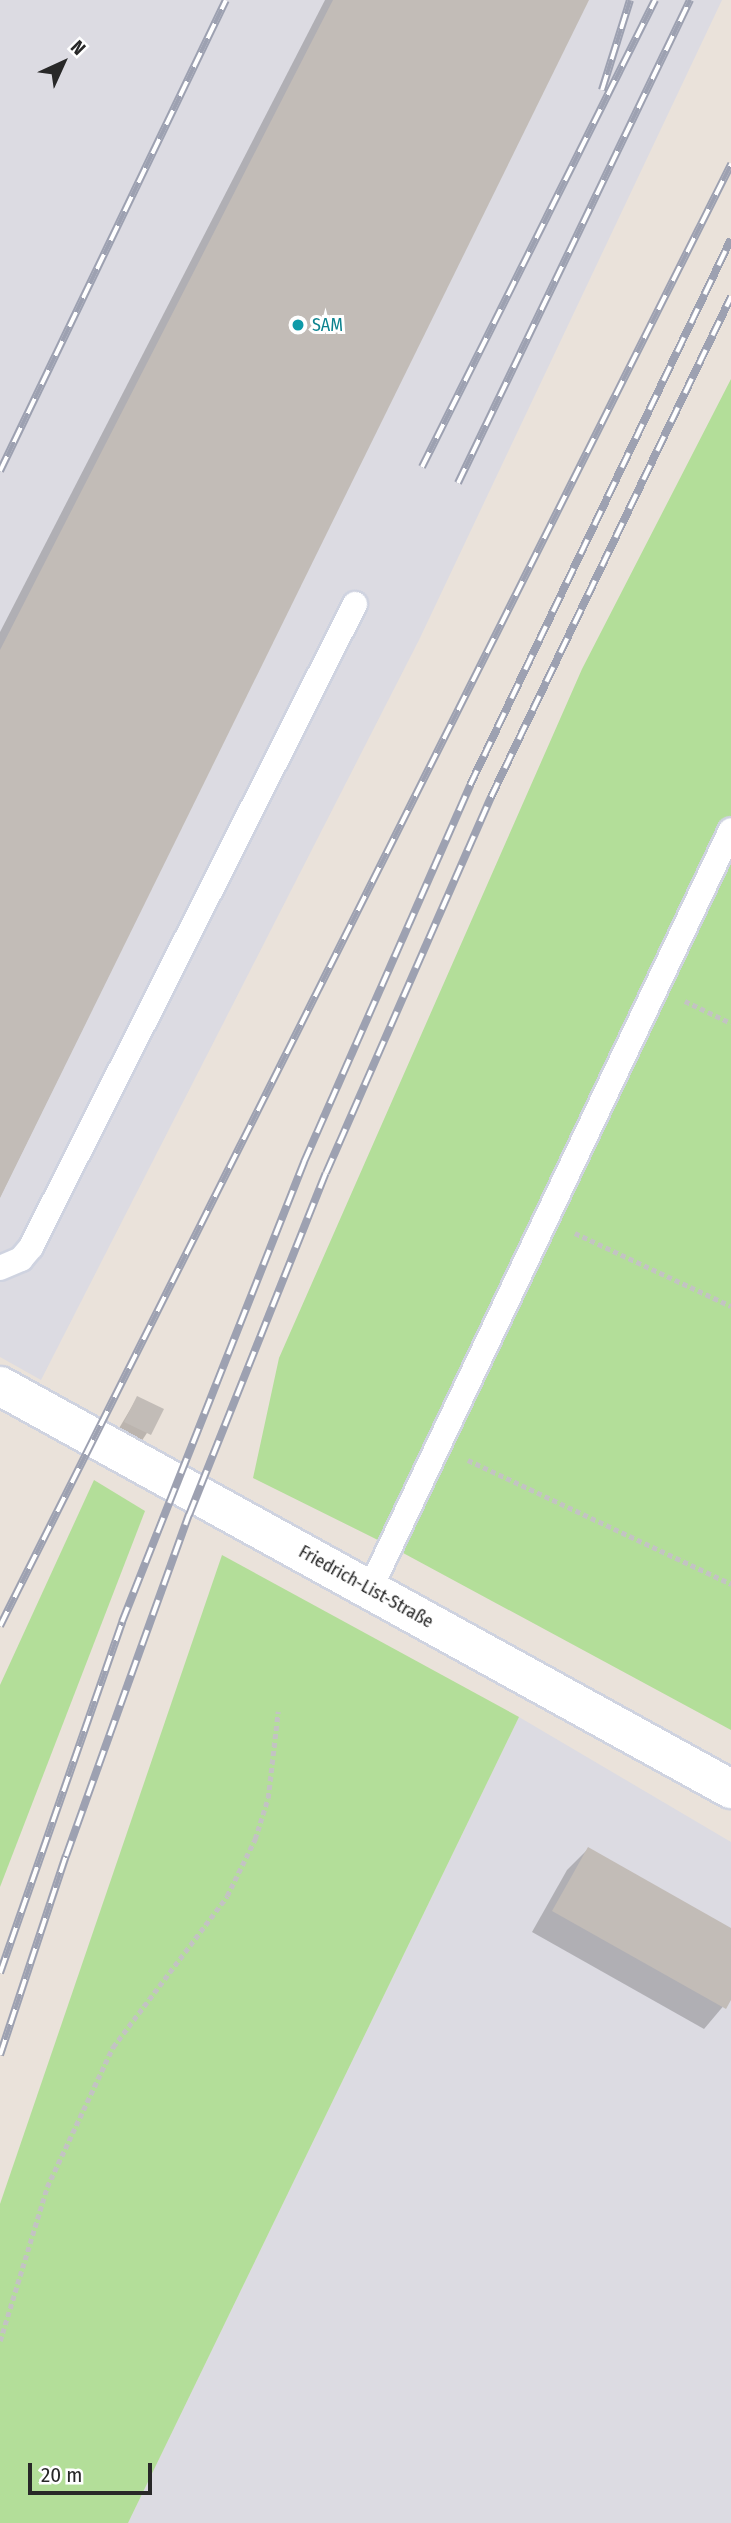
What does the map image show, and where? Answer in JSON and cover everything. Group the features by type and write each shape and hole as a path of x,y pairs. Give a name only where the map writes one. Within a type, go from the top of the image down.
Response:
{"street":[{"name":"Friedrich-List-Straße","path":"0,1386 731,1789"}],"lane":[{"path":"0,1268 21,1259 31,1247 355,604"},
{"path":"370,1589 731,830"}],"path":[{"path":"656,988 731,1023"},
{"path":"546,1219 731,1306"},
{"path":"438,1447 731,1584"},
{"path":"0,2341 47,2187 113,2048 227,1896 256,1839 268,1798 278,1712"}],"shaded area":[{"path":"0,0 722,0 419,640 41,1380 0,1357"},
{"path":"519,1717 731,1842 731,2523 128,2523"}],"green space":[{"path":"731,379 731,1730 392,1547 253,1478 279,1358 582,669"},
{"path":"94,1480 145,1511 0,1887 0,1685"},
{"path":"222,1555 519,1717 128,2523 0,2523 0,2204"}],"building":[{"name":"SAM","path":"333,0 589,0 0,1198 0,650"},
{"path":"137,1396 164,1409 151,1435 124,1422"},
{"path":"588,1847 731,1928 731,2000 726,2009 552,1911"}],"railway":[{"path":"0,471 226,0"},
{"path":"602,90 630,0"},
{"path":"422,467 655,0"},
{"path":"458,483 690,0"},
{"path":"0,1626 731,164"},
{"path":"0,1973 122,1622 304,1162 470,785 731,239"},
{"path":"0,2055 66,1856 189,1515 326,1173 491,797 731,297"}],"place":[{"name":"SAM","path":"298,325"}]}
